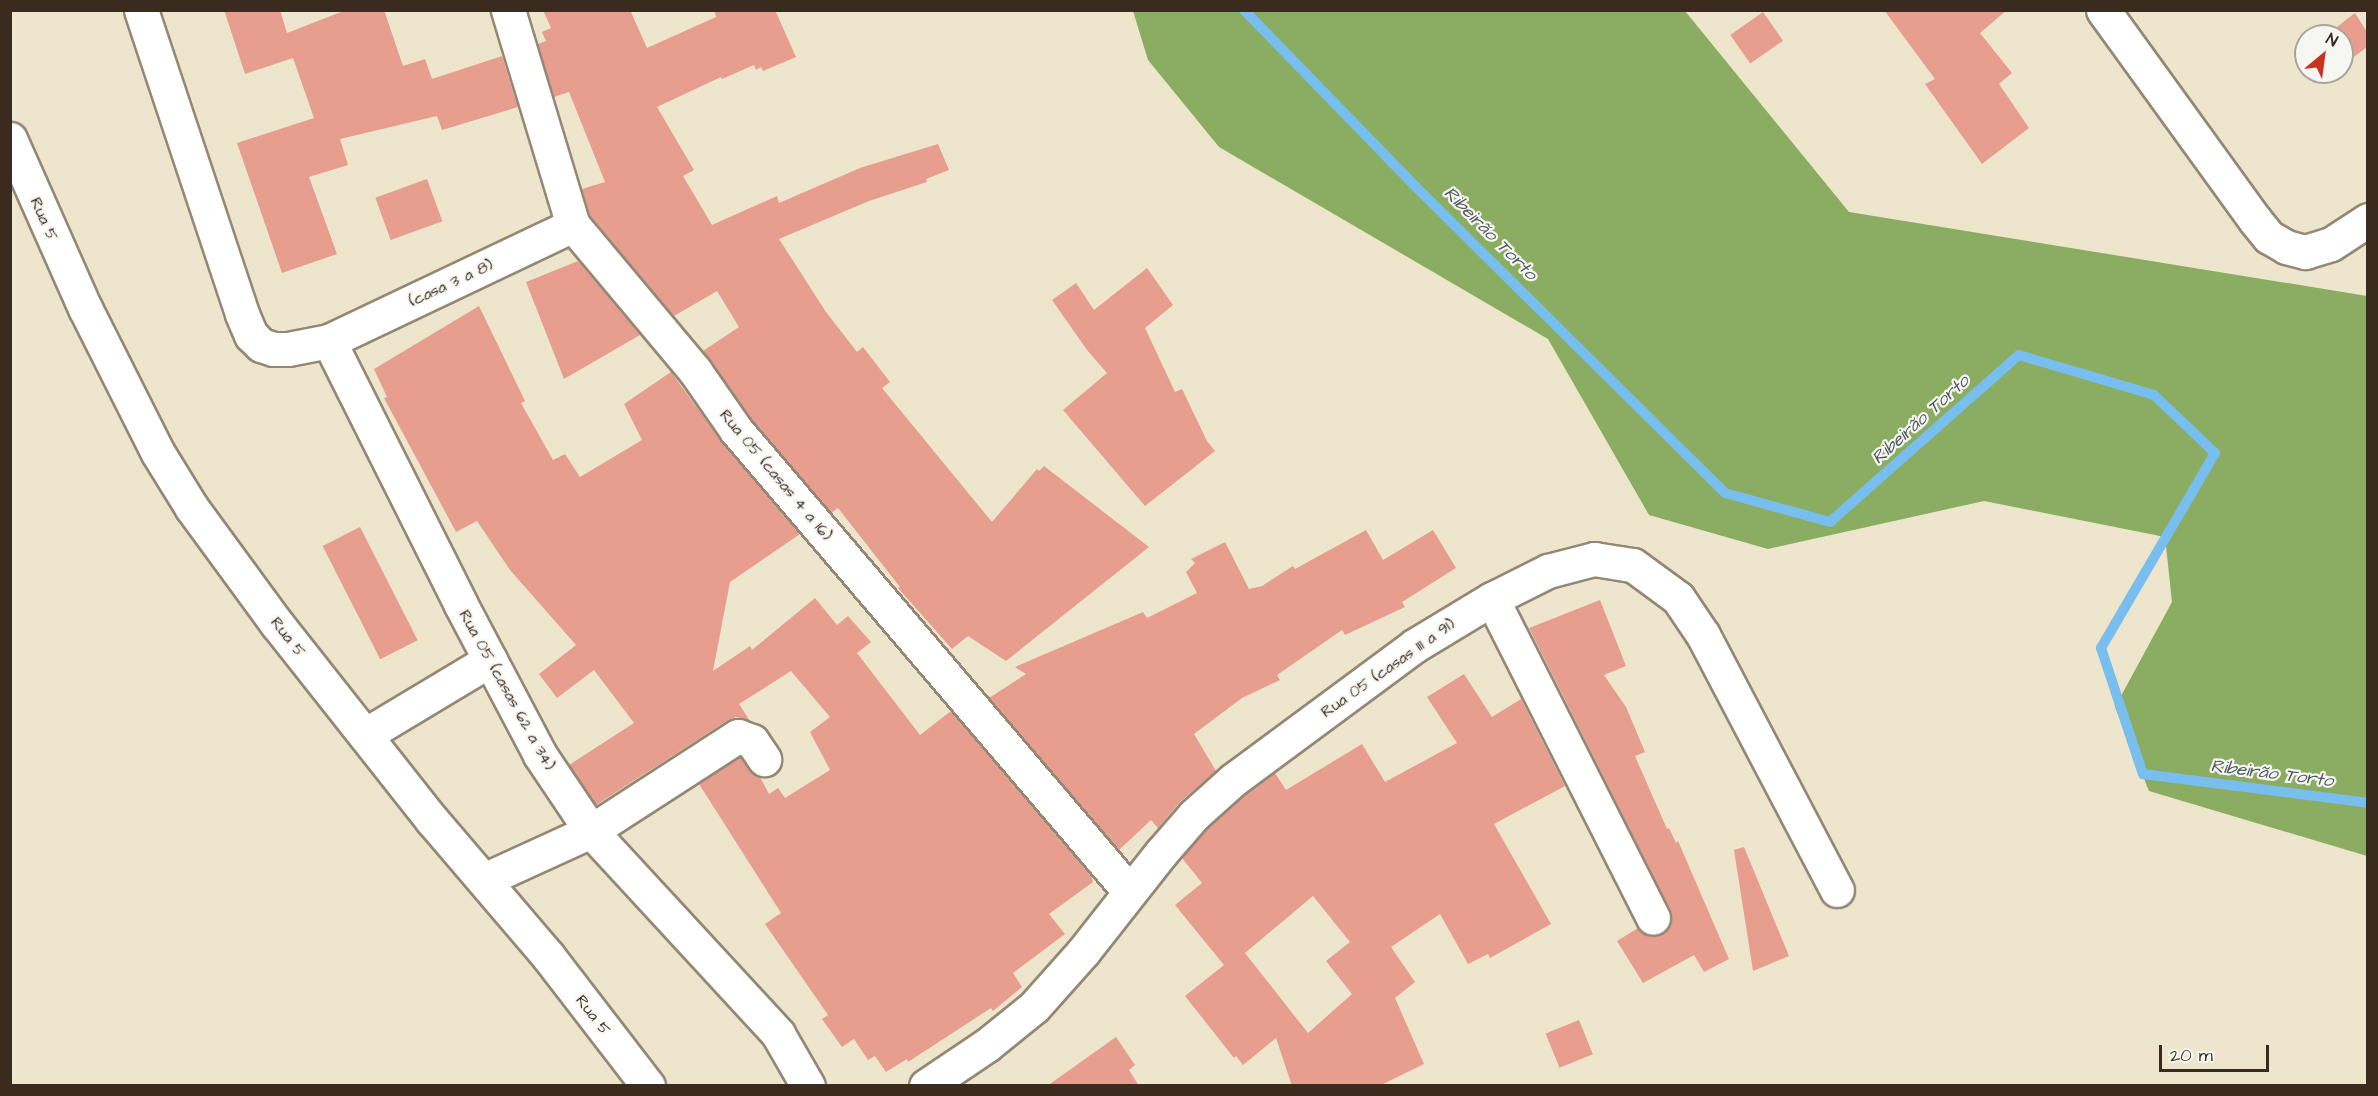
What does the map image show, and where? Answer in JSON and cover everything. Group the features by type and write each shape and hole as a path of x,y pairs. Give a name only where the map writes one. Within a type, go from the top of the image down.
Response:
{"street":[{"name":"(casa 3 a 8)","path":"141,10 251,335 261,345 273,349 288,349 330,341 573,225"},
{"name":"Rua 05 (casas 4 a 16)","path":"508,10 573,225 695,371 736,430 1130,891"},
{"path":"2103,10 2254,220 2270,237 2286,248 2305,252 2331,244 2367,220"},
{"name":"Rua 5","path":"10,139 85,308 158,453 192,508 277,624 365,735 548,956 647,1084"},
{"name":"Rua 05 (casas 62 a 34)","path":"330,341 540,755 591,831 778,1034 808,1086"},
{"name":"Rua 05 (casas 111 a 91)","path":"926,1086 987,1045 1035,1007 1083,952 1130,891 1194,815 1233,780 1414,646 1492,599 1548,571 1594,559 1633,565 1678,598 1703,635 1837,890"},
{"path":"1492,599 1653,918"},
{"path":"365,735 490,660"},
{"path":"484,880 591,831 738,736 752,741 764,759"}],"green space":[{"path":"1133,11 1685,11 1849,212 2367,296 2367,856 2149,791 2115,707 2172,602 2165,537 1984,501 1768,549 1649,515 1548,339 1219,147 1148,60"}],"building":[{"path":"224,10 280,10 287,33 346,10 384,10 403,66 425,59 432,79 502,56 518,107 442,130 437,116 340,139 348,165 309,177 337,254 282,273 237,143 314,118 293,58 245,74"},
{"path":"543,10 630,10 647,48 716,17 714,10 775,10 796,57 763,71 761,67 756,70 754,65 722,79 721,77 657,107 694,170 683,176 712,225 777,196 779,203 860,168 938,144 949,170 926,179 927,182 869,201 779,239 826,312 857,352 863,347 890,382 882,388 992,522 1037,469 1039,471 1044,466 1149,547 1006,661 968,636 952,649 898,588 900,587 838,508 831,513 751,419 703,351 739,327 717,291 674,316 590,216 582,189 605,182 569,92 554,97 538,44 546,41 542,32 551,28"},
{"path":"1884,10 2007,10 1980,33 2012,73 1999,84 2029,128 1982,164 1925,84 1935,79"},
{"path":"1763,12 1783,41 1750,64 1730,35"},
{"path":"2355,13 2367,32 2367,47 2354,57 2354,24 2341,24"},
{"path":"427,179 442,221 391,240 375,198"},
{"path":"578,261 640,335 564,379 526,282"},
{"path":"1147,268 1173,305 1145,328 1175,392 1182,389 1207,441 1215,451 1145,506 1063,410 1107,373 1087,350 1052,300 1076,283 1094,310"},
{"path":"479,306 525,401 521,403 553,460 565,454 580,477 642,440 624,404 671,372 722,442 800,534 730,582 713,671 750,646 752,650 815,598 837,625 848,616 871,642 857,653 920,735 951,711 1091,876 1093,882 1049,914 1065,934 1013,973 1022,987 993,1011 991,1008 908,1062 907,1059 886,1072 875,1056 868,1060 854,1039 842,1047 822,1019 828,1015 765,924 781,913 699,784 740,757 749,770 760,777 769,794 778,788 785,798 830,770 810,732 830,717 791,671 739,704 750,721 736,717 728,720 596,805 569,765 634,723 594,670 557,698 539,674 576,645 510,570 477,521 456,532 384,398 387,397 374,369"},
{"path":"360,527 418,640 380,659 323,546"},
{"path":"1366,530 1383,560 1433,530 1456,568 1402,602 1405,607 1345,635 1342,630 1277,675 1280,680 1242,698 1194,734 1216,771 1181,801 1158,828 1151,820 1119,850 989,698 1026,674 1015,667 1143,612 1147,618 1197,593 1186,572 1195,563 1191,559 1225,542 1249,589 1262,586 1293,566 1295,569"},
{"path":"1600,600 1626,666 1604,675 1626,707 1645,752 1635,756 1667,829 1669,828 1676,843 1678,841 1729,959 1704,972 1694,955 1643,983 1617,941 1638,928 1651,937 1662,934 1669,928 1672,920 1670,910 1529,628"},
{"path":"1464,674 1492,717 1521,699 1565,786 1494,824 1551,924 1490,958 1488,954 1468,964 1440,914 1391,947 1415,982 1395,998 1424,1064 1379,1086 1292,1086 1276,1038 1243,1065 1236,1056 1234,1058 1185,996 1224,965 1175,905 1202,883 1182,858 1207,828 1275,773 1286,790 1362,744 1385,782 1457,743 1427,697","holes":["1313,896 1350,942 1326,961 1352,994 1308,1033 1245,953"]},
{"path":"1744,847 1789,956 1753,971 1734,850"},
{"path":"1579,1020 1593,1054 1559,1068 1546,1033"},
{"path":"1116,1037 1135,1065 1129,1070 1139,1086 1047,1086"}],"waterway":[{"name":"Ribeirão Torto","path":"1244,10 1415,186 1725,493 1830,522 2019,355 2154,395 2215,453 2101,648 2143,774 2368,803"}]}
